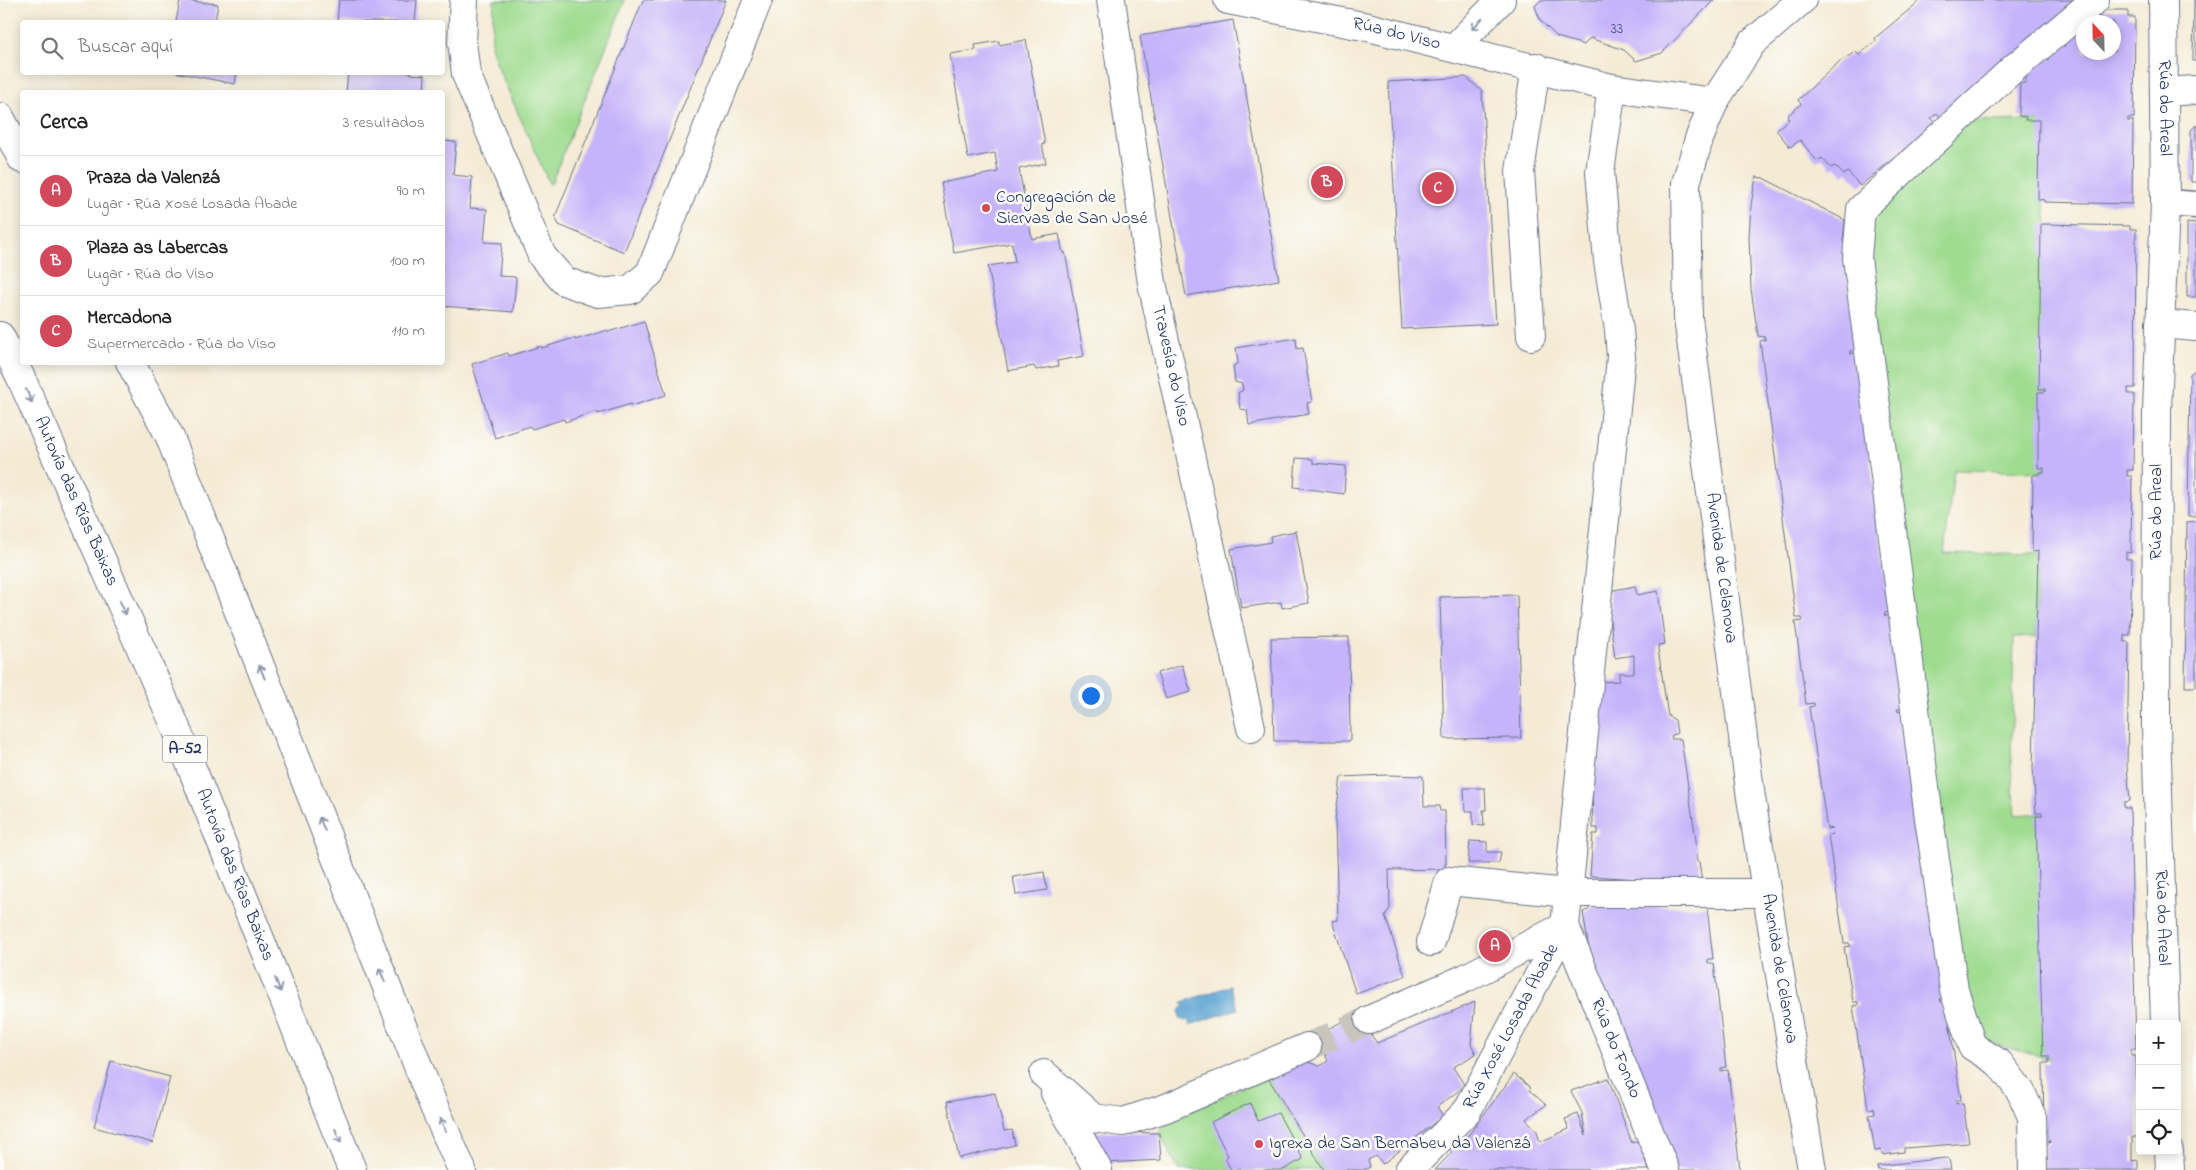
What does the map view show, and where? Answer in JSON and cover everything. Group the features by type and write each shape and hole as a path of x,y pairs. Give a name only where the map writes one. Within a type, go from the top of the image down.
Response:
{"main road":[{"path":"464,0 462,42 466,74 542,256 564,281 598,293 630,290 650,273 758,0"},
{"name":"Travesía do Viso","path":"1111,0 1152,283 1251,728"},
{"name":"Rúa do Viso","path":"1228,0 1368,27 1612,88 1714,102"},
{"path":"1454,48 1501,0"},
{"name":"Avenida de Celanova","path":"1802,0 1752,43 1714,102 1699,140 1686,183 1688,318 1751,798 1812,1170"},
{"path":"2033,1170 2032,1117 2021,1092 1999,1063 1972,1046 1954,990 1927,798 1857,258 1861,209 2014,68 2096,0"},
{"name":"Rúa do Areal","path":"2163,0 2165,203 2157,421 2156,726 2165,1020"},
{"path":"1531,336 1520,171 1536,68"},
{"name":"Rúa Xosé Losada Abade","path":"1409,1170 1467,1111 1565,926 1621,357 1620,330 1608,261 1600,172 1612,88"},
{"path":"2164,92 2196,90"},
{"path":"0,117 20,156"},
{"path":"2160,324 2196,327"},
{"name":"Autovía das Rías Baixas","path":"0,336 21,378 174,723 352,1170"},
{"path":"132,365 169,435 429,1095 462,1170"},
{"path":"1432,942 1449,881 1567,893 1766,893"},
{"path":"1370,1020 1466,978 1565,926"},
{"name":"Rúa do Fondo","path":"1565,926 1665,1170"},
{"path":"1098,1170 1044,1074 1093,1118 1123,1122 1166,1108 1307,1047"},
{"path":"2170,1155 2170,1170"}],"street":[{"path":"2165,203 2196,205"}],"green space":[{"path":"494,0 625,0 551,184 498,68 491,46"},
{"path":"2045,120 2044,202 2047,224 2044,472 1954,470 1944,553 2038,555 2036,637 2014,637 2011,765 2015,815 2042,813 2049,1059 1980,1040 1954,990 1861,209 1958,121"},
{"path":"1267,1076 1324,1170 1179,1170 1159,1133 1168,1122"}],"water":[{"path":"1230,986 1238,1009 1190,1025 1189,1020 1184,1021 1180,1018 1179,1011 1184,1006 1182,1002"}],"building":[{"path":"180,0 218,4 215,20 176,20"},
{"path":"339,0 417,0 415,20 337,20"},
{"path":"643,0 726,0 624,252 559,225 555,217"},
{"path":"1541,0 1714,0 1662,53 1636,61 1624,50 1590,38 1584,45 1557,37 1540,20 1535,6"},
{"path":"1921,0 2080,0 1944,123 1937,113 1931,118 1936,123 1860,186 1848,172 1844,175 1835,166 1831,168 1822,158 1817,161 1800,140 1790,147 1776,130 1789,119 1787,116 1801,104 1798,100 1840,61 1856,52 1859,55 1876,41 1875,38"},
{"path":"2194,0 2196,0 2196,61 2193,61"},
{"path":"2100,10 2128,10 2128,17 2135,17 2134,118 2128,118 2128,121 2133,121 2132,204 2044,202 2044,200 2038,199 2039,120 2025,120 2026,117 2019,116 2020,83 2026,83 2026,71 2040,59 2048,60 2048,52 2056,46 2064,47 2065,39 2073,32 2076,32 2076,60 2121,60 2121,15 2100,15"},
{"path":"1233,20 1279,280 1186,296 1140,36"},
{"name":"Congregación de Siervas de San José","path":"1026,40 1045,144 1042,144 1046,163 1019,169 1032,239 1059,234 1063,253 1065,252 1084,356 1057,361 1058,366 1036,370 1034,366 1008,371 988,266 1015,262 1012,243 954,253 941,183 998,172 995,153 968,158 950,54 976,50 975,45 999,41 999,45"},
{"path":"189,75 236,75 235,84"},
{"path":"348,75 425,75 424,90 346,90"},
{"path":"1466,77 1482,91 1496,324 1402,329 1388,82"},
{"path":"2196,125 2196,182 2191,182 2191,130"},
{"path":"445,141 456,142 453,175 472,177 470,208 487,209 484,242 502,243 499,276 515,277 516,279 513,312 445,306"},
{"path":"1756,177 1763,178 1845,220 1843,240 1856,350 1850,351 1850,354 1856,353 1890,612 1884,613 1885,616 1891,615 1905,709 1897,709 1898,712 1903,711 1920,823 1915,824 1916,827 1921,827 1948,999 1940,999 1941,1002 1946,1001 1961,1100 1956,1100 1956,1104 1963,1103 1969,1143 1904,1148 1904,1152 1882,1155 1881,1150 1875,1151 1869,1115 1875,1114 1874,1108 1868,1109 1853,1006 1858,1005 1858,1002 1853,1002 1844,947 1850,946 1849,943 1844,943 1828,835 1833,834 1832,828 1827,829 1809,707 1814,706 1814,703 1806,704 1795,622 1802,621 1802,618 1796,618 1760,341 1765,340 1765,337 1758,336 1751,289 1749,236 1751,205"},
{"path":"2187,223 2196,224 2196,297 2187,297"},
{"path":"2041,224 2130,226 2130,229 2136,229 2135,388 2128,388 2128,394 2134,394 2133,470 2127,470 2127,476 2132,476 2131,553 2126,552 2126,559 2132,559 2130,635 2124,635 2124,642 2129,642 2127,766 2130,801 2124,802 2124,808 2130,808 2136,1049 2131,1049 2131,1056 2136,1056 2136,1137 2132,1137 2132,1161 2138,1160 2138,1170 2044,1170 2044,1144 2049,1144 2050,1141 2044,1141 2043,1063 2049,1063 2049,1056 2043,1056 2036,816 2042,816 2042,813 2036,813 2033,767 2038,551 2032,552 2033,475 2044,472 2044,468 2038,468 2038,392 2045,392 2045,389 2039,389"},
{"path":"644,321 666,395 598,414 597,411 565,422 564,419 532,429 530,426 495,438 472,364 508,353 509,356 574,338 575,340 608,330 608,332"},
{"path":"1296,338 1297,349 1303,348 1312,402 1307,403 1309,414 1249,425 1247,410 1240,409 1238,393 1243,390 1242,384 1235,382 1233,366 1238,363 1236,348"},
{"path":"2196,369 2196,516 2188,516 2190,374"},
{"path":"1296,458 1313,459 1313,463 1346,466 1344,494 1294,487"},
{"path":"2196,521 2196,687 2185,687 2187,522"},
{"path":"1296,531 1309,603 1282,608 1281,602 1241,608 1231,549 1271,542 1270,536"},
{"path":"1635,586 1637,595 1658,591 1665,644 1658,645 1658,649 1668,716 1675,720 1677,733 1671,736 1672,739 1681,739 1696,840 1697,861 1699,861 1702,883 1590,876 1593,834 1598,834 1598,828 1593,828 1592,789 1601,682 1619,681 1619,673 1634,673 1634,655 1615,658 1608,607 1611,607 1609,591"},
{"path":"1517,595 1521,738 1444,739 1440,597"},
{"path":"1349,637 1350,741 1274,741 1271,638"},
{"path":"1182,665 1191,692 1166,699 1157,673"},
{"path":"1423,776 1424,806 1439,806 1440,811 1445,811 1446,864 1445,869 1389,870 1390,908 1385,916 1405,976 1356,994 1332,921 1338,920 1335,820 1341,777"},
{"path":"1464,788 1485,788 1486,810 1483,810 1484,826 1473,825 1473,811 1465,811"},
{"path":"1470,841 1487,842 1487,852 1501,852 1499,863 1468,863"},
{"path":"1044,872 1047,890 1016,895 1013,877"},
{"path":"1591,905 1707,907 1713,959 1708,959 1708,963 1714,963 1726,1067 1721,1068 1721,1071 1728,1070 1740,1170 1671,1170 1594,981 1583,912 1588,910"},
{"path":"1475,1002 1471,1044 1476,1054 1453,1067 1465,1086 1437,1107 1443,1116 1383,1164 1376,1156 1368,1160 1370,1167 1364,1170 1324,1170 1267,1076 1304,1061 1320,1066 1328,1061 1317,1034 1356,1015 1377,1043"},
{"path":"111,1061 170,1077 153,1143 94,1127"},
{"path":"1514,1074 1531,1088 1529,1090 1546,1105 1526,1119 1537,1131 1540,1142 1569,1129 1565,1119 1578,1114 1586,1136 1582,1113 1571,1091 1608,1078 1632,1143 1638,1141 1649,1170 1435,1170 1452,1152 1449,1149 1461,1135 1465,1138 1470,1133"},
{"path":"995,1093 1004,1131 1012,1130 1015,1145 959,1158 947,1102"},
{"name":"Igrexa de San Bernabeu da Valenzá","path":"1250,1103 1258,1121 1278,1113 1303,1159 1283,1170 1231,1170 1225,1158 1228,1156 1211,1122"},
{"path":"1094,1132 1159,1133 1161,1160 1106,1163"},
{"path":"1949,1159 1951,1170 1878,1170 1877,1166"}],"tunnel":[{"path":"1307,1047 1369,1020"}],"place":[{"name":"Plaza as Labercas","path":"1327,182"},
{"name":"Mercadona","path":"1438,188"},
{"name":"Congregación de Siervas de San José","path":"986,208"},
{"name":"Praza da Valenzá","path":"1495,946"},
{"name":"Igrexa de San Bernabeu da Valenzá","path":"1259,1144"}]}
